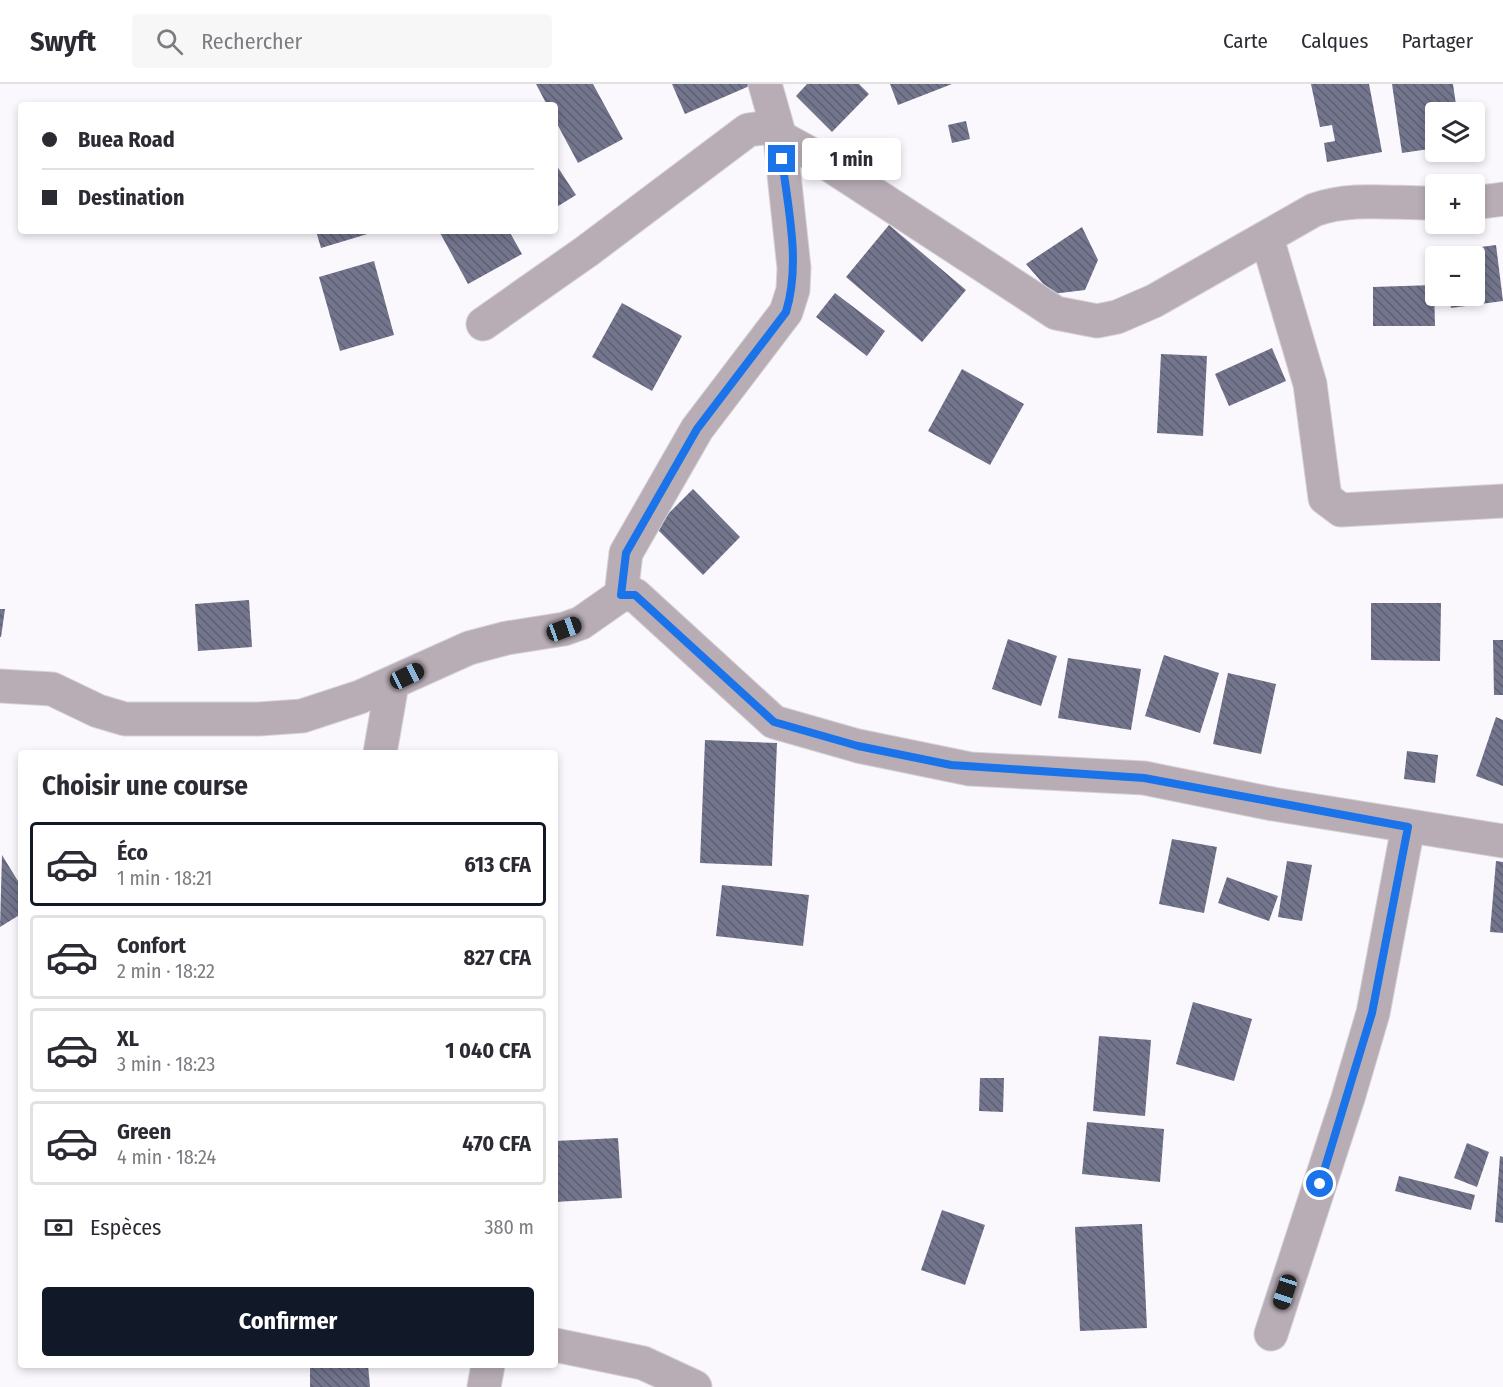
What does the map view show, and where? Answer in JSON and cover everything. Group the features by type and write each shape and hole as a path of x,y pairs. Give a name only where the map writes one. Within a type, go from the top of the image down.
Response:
{"street":[{"path":"621,595 626,553 697,429 786,312 793,290 794,268 780,137 765,84"},
{"path":"483,324 587,251 748,130 769,127 780,137 822,160 1046,307 1077,319 1097,321 1117,317 1154,300 1268,238 1314,210 1351,201 1425,203"},
{"path":"1485,201 1503,199"},
{"path":"1268,238 1310,384 1325,498 1341,510 1503,501"},
{"path":"0,686 52,689 98,711 125,720 259,719 302,716 392,684 469,648 507,638 564,629 581,623 621,595 635,595 764,715 785,725 858,746 951,765 1144,778 1408,827 1503,841"},
{"path":"381,750 392,684"},
{"path":"1271,1334 1348,1098 1372,1013 1408,827"},
{"path":"558,1346 643,1364 695,1387"},
{"path":"484,1387 487,1368"}],"building":[{"path":"536,84 593,84 623,139 578,163 558,126 558,102 545,102"},
{"path":"672,84 754,84 685,114"},
{"path":"807,84 859,84 869,94 832,132 796,96"},
{"path":"890,84 952,84 898,105"},
{"path":"1311,84 1369,84 1382,152 1327,162 1324,143 1335,141 1332,125 1320,127"},
{"path":"1392,84 1453,84 1456,102 1425,102 1425,150 1402,153"},
{"path":"966,121 970,139 952,143 948,125"},
{"path":"558,168 576,195 558,206"},
{"path":"889,225 966,290 922,342 846,277"},
{"path":"1082,227 1098,260 1085,290 1052,294 1026,264"},
{"path":"317,234 367,234 321,248"},
{"path":"441,234 511,234 522,254 468,284"},
{"path":"1496,245 1503,301 1485,303 1485,246"},
{"path":"374,261 394,335 340,351 319,277"},
{"path":"1425,285 1425,306 1435,306 1435,326 1373,326 1373,287"},
{"path":"835,293 885,331 867,356 816,317"},
{"path":"622,303 682,336 652,391 592,357"},
{"path":"1272,348 1286,381 1229,406 1215,374"},
{"path":"1161,354 1207,356 1203,436 1157,433"},
{"path":"962,369 1024,404 990,465 928,431"},
{"path":"693,489 740,537 703,575 655,527"},
{"path":"249,600 252,647 198,651 195,604"},
{"path":"1371,603 1441,603 1440,661 1371,660"},
{"path":"0,609 5,609 1,637 0,637"},
{"path":"1008,639 1057,656 1041,706 992,689"},
{"path":"1493,640 1503,640 1503,695 1494,695"},
{"path":"1164,655 1219,673 1200,733 1145,716"},
{"path":"1068,658 1141,669 1131,730 1058,718"},
{"path":"1228,673 1276,684 1261,754 1213,744"},
{"path":"1496,717 1503,720 1503,786 1476,776"},
{"path":"705,740 777,743 772,866 700,863"},
{"path":"1407,751 1438,755 1435,783 1404,779"},
{"path":"1172,839 1217,847 1204,913 1159,904"},
{"path":"2,855 18,881 18,916 0,927"},
{"path":"1287,861 1312,865 1302,921 1278,917"},
{"path":"1496,861 1503,862 1503,933 1490,932"},
{"path":"1227,877 1278,896 1269,921 1218,903"},
{"path":"722,885 809,895 803,946 716,936"},
{"path":"1193,1002 1252,1019 1234,1081 1176,1064"},
{"path":"1099,1036 1151,1040 1145,1116 1093,1111"},
{"path":"980,1078 1004,1078 1003,1112 979,1111"},
{"path":"1087,1122 1164,1129 1160,1182 1082,1174"},
{"path":"618,1138 622,1198 558,1202 558,1141"},
{"path":"1467,1143 1489,1152 1477,1187 1454,1178"},
{"path":"1500,1156 1503,1157 1503,1223 1495,1222"},
{"path":"1399,1176 1475,1195 1471,1210 1395,1191"},
{"path":"942,1210 985,1225 965,1285 921,1270"},
{"path":"1142,1224 1147,1328 1080,1331 1075,1227"},
{"path":"310,1368 368,1368 370,1387 310,1387"}],"route":[{"path":"782,159 794,268 793,290 786,312 775,330 723,393 697,429 626,553 621,595 629,593 635,595 774,722 858,746 951,765 1144,778 1273,804 1408,827 1372,1013 1320,1184"}]}
